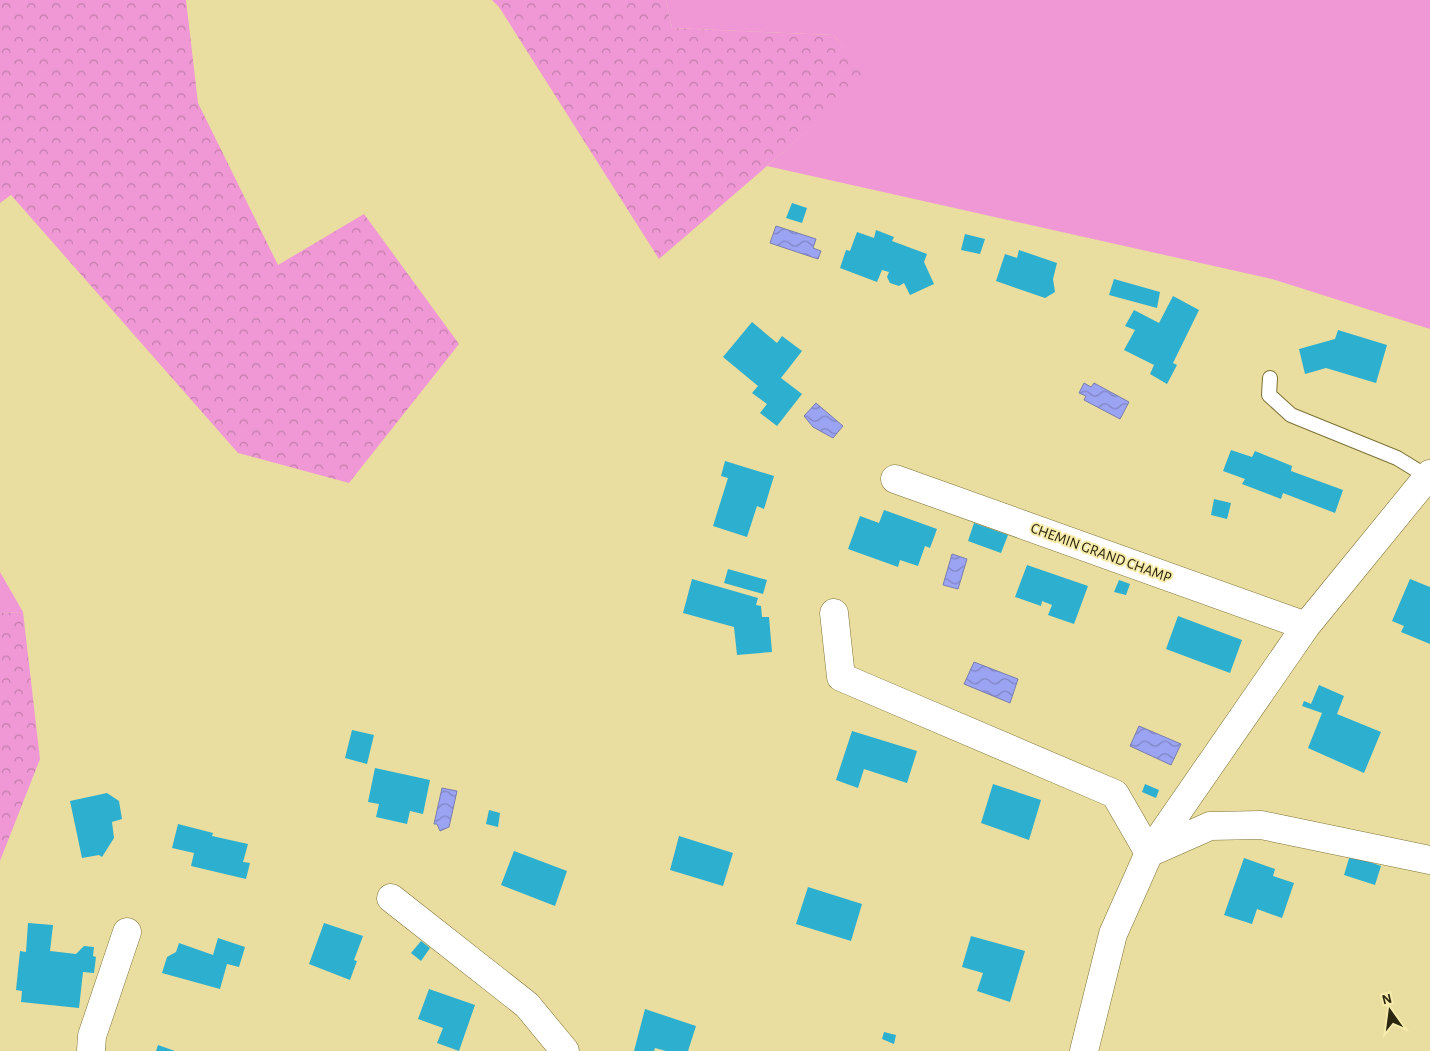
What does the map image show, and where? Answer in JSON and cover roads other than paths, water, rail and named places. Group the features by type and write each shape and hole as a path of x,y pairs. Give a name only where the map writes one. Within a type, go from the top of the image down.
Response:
{"street":[{"path":"1084,1051 1112,934 1149,853 1306,626 1429,476"},
{"name":"CHEMIN GRAND CHAMP","path":"895,479 1306,626"},
{"path":"834,613 841,676 1115,794 1149,853"},
{"path":"1149,853 1210,826 1261,825 1430,860"},
{"path":"391,898 527,1005 565,1051"},
{"path":"91,1051 92,1036 127,932"}],"lane":[{"path":"1270,378 1269,395 1291,415 1397,458 1429,476"}],"water":[{"path":"776,226 816,239 813,248 821,251 818,259 770,243"},
{"path":"1084,383 1091,387 1094,383 1129,402 1120,419 1084,400 1086,396 1079,393"},
{"path":"816,403 843,426 833,438 813,427 804,416"},
{"path":"952,554 967,559 958,589 943,585"},
{"path":"974,662 1018,679 1010,703 964,684"},
{"path":"1139,726 1181,744 1171,765 1130,746"},
{"path":"442,788 457,791 449,827 440,831 437,824 434,824"}]}
